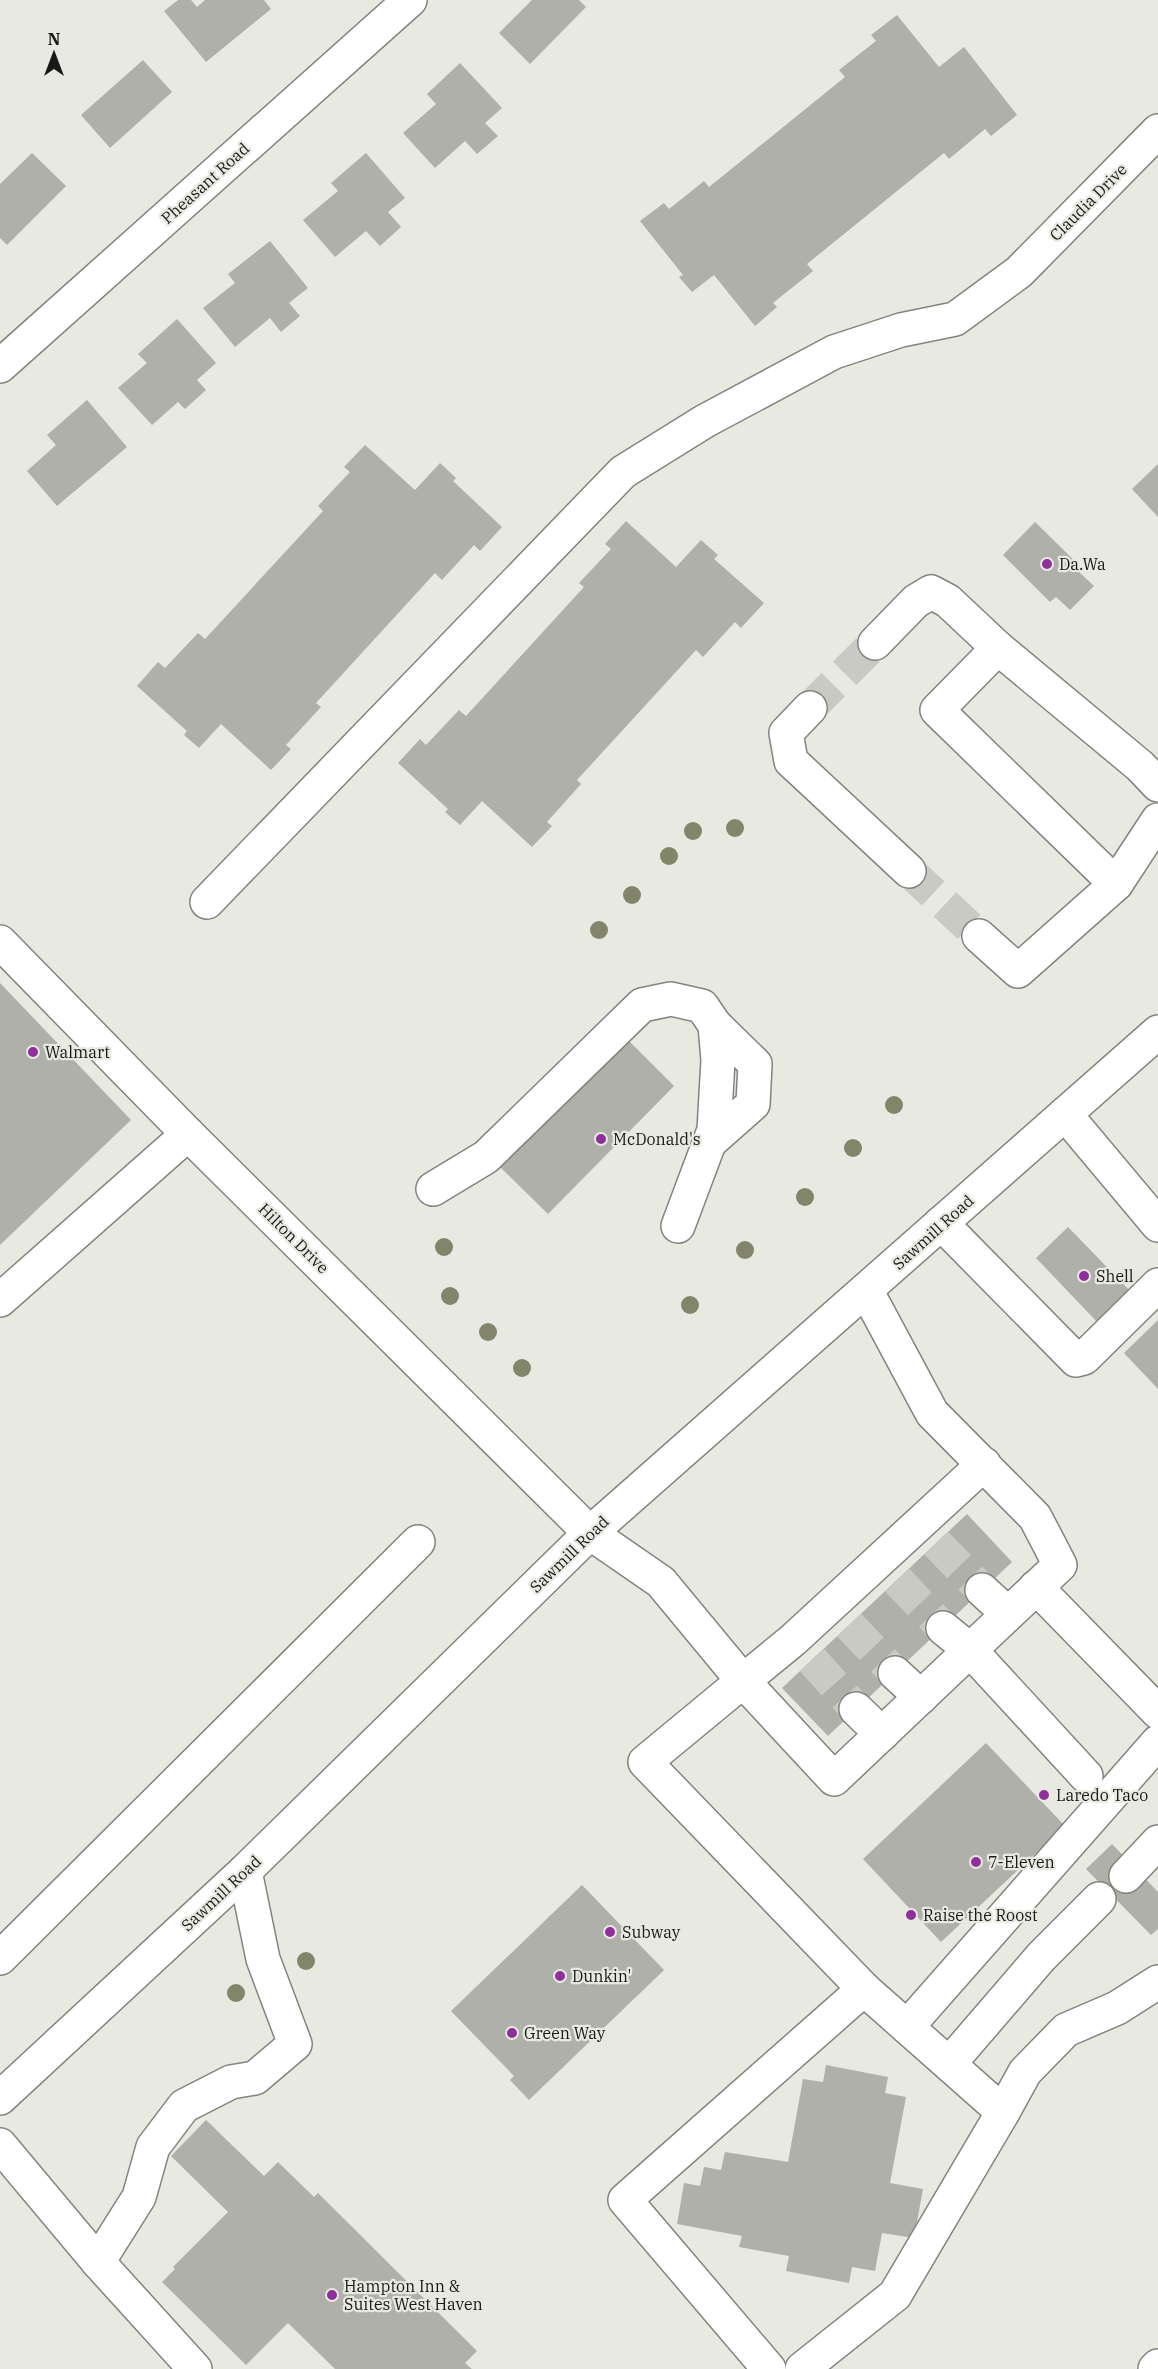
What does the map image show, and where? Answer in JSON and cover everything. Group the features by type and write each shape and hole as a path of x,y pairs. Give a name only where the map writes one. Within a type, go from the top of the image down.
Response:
{"main road":[{"name":"Pheasant Road","path":"0,366 410,0"},
{"name":"Claudia Drive","path":"207,902 623,472 705,421 834,352 901,330 955,320 1019,272 1158,131"},
{"path":"875,643 916,601 931,592 948,601 998,648 1140,766 1158,785"},
{"path":"998,648 937,710 1116,884"},
{"path":"810,708 786,733 791,761 909,871"},
{"path":"979,936 1018,971 1116,884 1156,830"},
{"name":"Hilton Drive","path":"0,942 188,1134 590,1533 661,1582 743,1681 834,1779 882,1734"},
{"path":"433,1189 486,1157 642,1005 671,999 702,1006 715,1025 718,1060 714,1130 678,1226"},
{"name":"Sawmill Road","path":"0,2098 245,1871 590,1533 1158,1032"},
{"path":"1065,1114 1158,1225"},
{"path":"0,1300 188,1134"},
{"path":"941,1223 1076,1360 1084,1358 1158,1285"},
{"path":"856,1709 882,1734 1060,1565 1035,1517 932,1413 866,1290"},
{"path":"984,1464 926,1534 802,1650 743,1681 645,1762 864,1989 1003,2112"},
{"path":"0,1958 418,1542"},
{"path":"1036,1587 1158,1712"},
{"path":"982,1590 1008,1614"},
{"path":"943,1628 970,1650 1086,1776"},
{"path":"895,1673 921,1697"},
{"path":"907,2027 1158,1742"},
{"path":"1126,1876 1158,1842"},
{"path":"98,2262 139,2197 153,2147 184,2106 231,2082 255,2078 295,2044 263,1959 245,1871"},
{"path":"949,2064 1041,1957 1099,1899"},
{"path":"802,2369 895,2295 1025,2072 1066,2030 1117,2008 1158,1982"},
{"path":"769,2369 625,2200 864,1989"},
{"path":"0,2145 98,2262 195,2369"}],"building":[{"path":"178,0 191,0 197,7 205,0 264,0 271,9 206,62 164,11"},
{"path":"532,0 579,0 586,7 530,64 499,33"},
{"path":"897,15 939,67 964,47 1017,115 991,136 985,129 949,159 944,153 807,264 813,271 773,303 777,307 755,326 714,275 692,292 679,277 683,275 640,221 664,203 669,209 704,181 709,187 845,77 839,70 876,41 871,35"},
{"path":"143,60 172,92 110,148 81,115"},
{"path":"460,63 502,108 485,123 498,136 477,154 465,141 435,168 403,133 436,104 427,94"},
{"path":"32,153 66,186 7,245 0,238 0,184"},
{"path":"366,153 405,198 388,212 401,227 380,246 366,231 335,257 303,220 338,191 331,183"},
{"path":"270,241 308,288 289,303 300,316 281,332 270,318 235,347 203,308 235,283 228,274"},
{"path":"177,319 216,363 197,380 206,390 185,409 178,402 152,425 118,388 147,363 138,354"},
{"path":"87,400 127,447 57,506 27,471 56,445 47,435"},
{"path":"365,445 415,490 440,463 456,478 453,481 502,527 480,551 474,545 442,580 435,573 316,703 321,707 286,745 291,749 271,770 221,724 199,748 184,735 187,731 137,686 158,662 165,668 198,633 205,639 323,511 318,506 350,472 344,467"},
{"path":"1158,464 1158,517 1132,489"},
{"path":"626,521 676,567 701,540 718,555 714,559 764,603 741,628 735,622 703,657 696,650 577,780 581,784 547,822 552,826 532,847 482,801 460,825 445,812 448,809 398,763 420,739 426,745 459,710 466,716 584,587 579,583 611,549 605,544"},
{"path":"1035,522 1083,569 1079,572 1094,586 1070,610 1056,597 1050,602 1003,555"},
{"name":"Walmart","path":"0,983 131,1120 0,1245"},
{"path":"623,1035 674,1086 548,1214 496,1163"},
{"name":"Shell","path":"1068,1227 1133,1294 1100,1325 1036,1258"},
{"path":"1158,1320 1158,1389 1124,1353"},
{"path":"967,1514 1012,1562 828,1736 782,1688"},
{"path":"986,1743 1065,1826 941,1942 863,1859"},
{"path":"1112,1844 1158,1892 1158,1929 1151,1935 1086,1869"},
{"path":"582,1885 664,1970 529,2100 510,2080 514,2076 451,2011"},
{"path":"826,2065 888,2077 885,2093 906,2097 890,2183 923,2189 914,2238 882,2233 875,2271 852,2267 849,2283 786,2271 789,2256 739,2247 742,2236 677,2224 684,2183 700,2186 704,2167 721,2170 725,2152 788,2162 803,2079 823,2082"},
{"path":"206,2120 264,2176 278,2162 314,2197 318,2193 477,2351 465,2363 472,2369 335,2369 288,2323 246,2365 162,2282 175,2269 173,2267 228,2212 171,2156"}],"tunnel":[{"path":"810,708 875,643"},
{"path":"909,871 979,936"},
{"path":"936,1543 982,1590"},
{"path":"897,1580 943,1628"},
{"path":"849,1625 895,1673"},
{"path":"812,1660 856,1709"}],"place":[{"name":"Da.Wa","path":"1047,564"},
{"name":"Walmart","path":"33,1052"},
{"name":"McDonald's","path":"601,1139"},
{"name":"Shell","path":"1084,1276"},
{"name":"Laredo Taco","path":"1044,1795"},
{"name":"7-Eleven","path":"976,1862"},
{"name":"Raise the Roost","path":"911,1915"},
{"name":"Subway","path":"610,1932"},
{"name":"Dunkin'","path":"560,1976"},
{"name":"Green Way","path":"512,2033"},
{"name":"Hampton Inn & Suites West Haven","path":"332,2295"}]}
